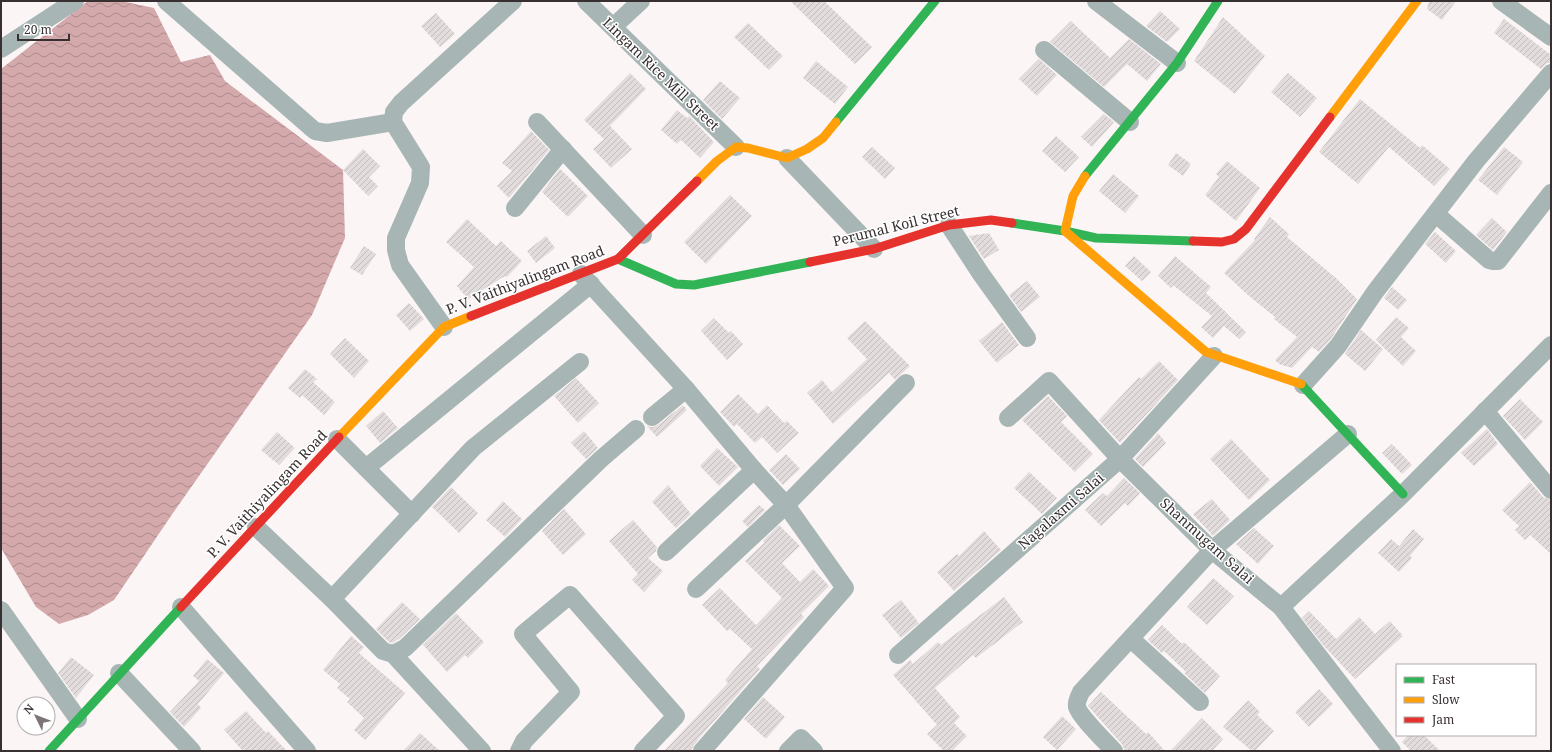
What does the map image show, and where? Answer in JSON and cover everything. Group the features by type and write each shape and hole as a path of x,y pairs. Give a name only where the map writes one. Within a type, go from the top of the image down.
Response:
{"street":[{"path":"1,49 75,1"},
{"path":"166,1 315,131 327,133 393,122"},
{"path":"444,327 400,265 396,250 396,238 416,194 421,175 420,167 393,122 394,112 401,103 513,1"},
{"name":"Lingam Rice Mill Street","path":"586,1 736,147"},
{"path":"613,27 641,1"},
{"path":"788,158 807,149 824,138 935,1"},
{"path":"1096,1 1177,63"},
{"path":"1218,1 1177,63 1086,174 1073,196 1066,231 1206,352 1214,356 1303,385 1403,494"},
{"name":"Perumal Koil Street","path":"618,259 676,284 686,285 874,248 948,225 991,220 1066,231 1096,238 1222,242 1234,239 1246,229 1417,1"},
{"path":"1501,1 1551,37"},
{"path":"1044,50 1130,122"},
{"path":"1303,385 1338,346 1375,292 1476,161 1551,73"},
{"path":"537,122 643,235"},
{"path":"736,147 748,148 788,158 874,248"},
{"name":"P. V. Vaithiyalingam Road","path":"49,751 119,673 337,439 444,327 586,279 618,259 717,160 736,147"},
{"path":"515,208 563,149"},
{"path":"1436,214 1493,262 1498,261 1551,193"},
{"path":"948,225 980,274 1027,338"},
{"path":"366,468 586,279 686,389 754,470 786,505 845,588 702,751"},
{"path":"1281,607 1403,494 1485,411 1549,352"},
{"name":"Nagalaxmi Salai","path":"898,655 1120,459 1214,356"},
{"path":"332,599 473,448 580,362"},
{"name":"Shanmugam Salai","path":"1008,418 1049,381 1120,459 1212,550 1281,607 1392,751"},
{"path":"696,589 786,505 906,383"},
{"path":"652,417 686,389"},
{"path":"1485,411 1551,490"},
{"path":"394,654 405,648 601,459 636,429"},
{"path":"1114,751 1077,708 1077,700 1081,692 1212,550 1348,434"},
{"path":"337,439 412,514"},
{"path":"666,552 754,470"},
{"path":"256,527 332,599 383,652 394,654 482,750"},
{"path":"519,751 524,741 571,692 523,634 570,595 676,716 643,751"},
{"path":"181,607 307,751"},
{"path":"1,610 78,719"},
{"path":"1131,639 1200,702"},
{"path":"119,673 192,751"},
{"path":"788,751 801,738 814,751"}],"water":[{"path":"88,1 121,1 154,8 181,62 210,55 225,81 343,170 345,238 312,315 114,600 88,615 59,624 36,607 1,548 1,69"}],"building":[{"path":"790,1 824,1 872,47 855,64"},
{"path":"1429,1 1456,1 1442,20 1427,9"},
{"path":"1160,11 1180,29 1167,42 1146,26"},
{"path":"436,13 455,34 440,47 421,26"},
{"path":"1223,17 1265,56 1235,94 1194,61"},
{"path":"1504,19 1551,55 1551,63 1547,63 1541,69 1494,33"},
{"path":"1071,21 1110,58 1129,39 1161,64 1147,81 1127,64 1104,87 1050,42"},
{"path":"748,23 783,56 769,70 734,37"},
{"path":"1039,59 1057,75 1037,96 1019,79"},
{"path":"816,61 848,87 835,104 803,78"},
{"path":"630,73 646,89 610,126 632,149 611,168 593,149 604,139 584,120"},
{"path":"1288,73 1317,98 1300,117 1271,92"},
{"path":"720,81 740,98 722,119 703,100"},
{"path":"1360,99 1420,148 1422,145 1450,169 1434,186 1389,147 1358,184 1319,152"},
{"path":"677,110 687,118 689,116 714,142 700,158 681,140 677,144 661,130"},
{"path":"1104,114 1114,122 1092,147 1081,137"},
{"path":"531,131 549,150 509,198 497,186 512,171 502,163"},
{"path":"1056,136 1079,157 1065,172 1042,151"},
{"path":"872,147 895,168 885,179 862,157"},
{"path":"1504,147 1523,162 1497,195 1478,180"},
{"path":"363,149 380,166 369,177 378,186 368,196 343,170"},
{"path":"1176,153 1191,164 1183,176 1168,165"},
{"path":"1227,161 1260,188 1236,221 1205,195 1219,177 1216,174"},
{"path":"560,169 588,196 568,217 542,192"},
{"path":"1113,174 1139,196 1125,213 1099,191"},
{"path":"730,195 752,216 706,264 684,242"},
{"path":"1270,217 1289,234 1287,237 1337,279 1357,299 1330,340 1319,352 1312,347 1292,368 1279,364 1275,360 1297,337 1274,319 1275,317 1224,273 1255,240 1254,239"},
{"path":"1492,218 1507,232 1493,250 1476,235"},
{"path":"467,219 496,246 501,241 522,261 507,277 505,276 468,299 457,286 474,267 446,242"},
{"path":"1435,232 1456,251 1446,263 1425,244"},
{"path":"989,233 999,250 984,259 969,236"},
{"path":"546,236 555,248 536,263 527,251"},
{"path":"364,246 376,254 362,275 350,268"},
{"path":"1134,256 1151,272 1142,281 1125,266"},
{"path":"1175,256 1211,287 1206,293 1246,332 1239,339 1224,326 1213,338 1201,327 1212,316 1173,285 1171,288 1158,276"},
{"path":"1027,281 1040,297 1021,312 1009,295"},
{"path":"1392,287 1407,300 1398,310 1384,298"},
{"path":"409,303 424,319 410,331 396,315"},
{"path":"1396,317 1409,328 1401,337 1416,351 1403,366 1376,340"},
{"path":"714,318 729,333 731,331 743,344 727,360 701,331"},
{"path":"865,321 910,366 895,380 889,373 833,424 807,393 822,380 832,392 867,359 847,338"},
{"path":"1002,322 1019,345 997,363 979,341"},
{"path":"1361,330 1383,349 1365,371 1345,354"},
{"path":"345,338 369,361 354,378 330,354"},
{"path":"1159,361 1178,380 1120,443 1099,420 1139,377 1141,379"},
{"path":"305,369 317,379 313,382 335,402 324,415 302,395 300,398 288,388"},
{"path":"576,378 599,403 578,423 554,396"},
{"path":"738,394 758,414 767,405 784,423 787,421 799,433 777,453 762,437 755,443 737,424 734,427 720,412"},
{"path":"1048,396 1067,416 1061,422 1093,454 1075,472 1022,420"},
{"path":"1520,399 1543,422 1525,440 1503,416"},
{"path":"683,405 687,410 657,437 647,426 653,427 658,425"},
{"path":"383,411 398,428 380,443 366,426"},
{"path":"1487,429 1498,444 1474,466 1461,453"},
{"path":"584,431 598,448 586,459 571,443"},
{"path":"277,432 295,448 279,465 261,450"},
{"path":"1158,433 1166,443 1143,467 1135,459"},
{"path":"1231,439 1270,480 1249,500 1210,459"},
{"path":"1392,444 1412,465 1402,474 1382,453"},
{"path":"717,448 738,467 719,486 700,466"},
{"path":"786,454 800,469 783,485 769,470"},
{"path":"1029,472 1057,498 1042,514 1014,488"},
{"path":"1124,478 1140,493 1128,506 1125,503 1101,526 1085,510 1103,493 1107,496"},
{"path":"1530,482 1543,497 1551,500 1551,554 1530,535 1525,540 1515,530 1519,526 1502,510"},
{"path":"668,485 691,514 676,528 652,502"},
{"path":"451,487 478,513 459,533 432,507"},
{"path":"1212,499 1230,520 1213,536 1193,514"},
{"path":"503,501 522,519 505,537 486,520"},
{"path":"759,505 765,510 748,527 742,521"},
{"path":"564,509 586,534 563,555 542,531"},
{"path":"633,520 657,547 656,551 648,558 663,571 644,592 632,580 638,574 609,541"},
{"path":"779,525 800,546 782,563 800,582 813,569 829,586 801,614 804,617 757,666 760,669 700,737 690,751 664,751 728,683 725,680 752,649 730,629 727,631 702,605 720,588 756,625 782,598 745,561 764,543 763,541"},
{"path":"1254,528 1274,546 1258,564 1236,544"},
{"path":"1413,529 1424,539 1410,556 1412,558 1399,572 1378,553 1391,539 1399,546"},
{"path":"984,531 1001,550 954,591 937,572 957,554 959,556"},
{"path":"1213,578 1234,596 1207,625 1187,607"},
{"path":"1004,597 1023,622 976,658 973,655 935,688 960,717 954,723 967,736 952,751 944,751 927,734 937,725 893,675 910,660 913,664 938,642 941,645"},
{"path":"901,600 919,623 901,638 882,615"},
{"path":"402,602 420,619 399,639 392,643 389,642 376,629"},
{"path":"1309,611 1336,639 1359,617 1375,634 1390,621 1403,636 1355,679 1324,646 1302,618"},
{"path":"456,613 484,642 468,658 465,655 447,672 423,645"},
{"path":"1162,625 1182,644 1184,642 1220,676 1205,693 1164,651 1162,653 1148,640"},
{"path":"351,636 364,647 359,653 405,693 365,740 354,730 364,718 347,702 350,699 337,688 340,684 323,670"},
{"path":"71,657 94,675 76,698 58,673"},
{"path":"207,659 224,673 198,704 201,708 184,727 170,712 199,681 193,676"},
{"path":"1319,689 1333,704 1309,727 1295,712"},
{"path":"1101,692 1146,734 1148,732 1165,751 1125,751 1122,744 1088,706"},
{"path":"763,697 785,717 766,739 744,719"},
{"path":"1248,700 1260,712 1257,715 1274,731 1255,751 1252,751 1223,727"},
{"path":"246,711 266,733 268,731 287,751 243,751 224,730"},
{"path":"1062,716 1076,729 1057,750 1043,737"},
{"path":"1202,718 1223,739 1212,751 1170,751"},
{"path":"420,733 440,751 403,751"},
{"path":"1407,736 1425,736 1440,751 1411,751 1402,742"}],"traffic: fast":[{"path":"836,122 935,1"},
{"path":"1085,176 1177,63 1218,1"},
{"path":"1012,223 1065,231 1096,238 1193,241"},
{"path":"618,259 676,284 694,285 810,262"},
{"path":"1301,384 1403,494"},
{"path":"49,751 181,607"}],"traffic: slow":[{"path":"1330,117 1417,1"},
{"path":"697,181 717,161 736,147 748,148 787,158 807,149 823,138 836,122"},
{"path":"1085,176 1073,196 1065,231 1206,352 1301,384"},
{"path":"339,437 444,327 471,316"}],"traffic: jam":[{"path":"1193,241 1222,242 1234,239 1246,229 1330,117"},
{"path":"471,316 618,259 697,181"},
{"path":"810,262 874,249 949,225 991,220 1012,223"},
{"path":"181,607 339,437"}]}
